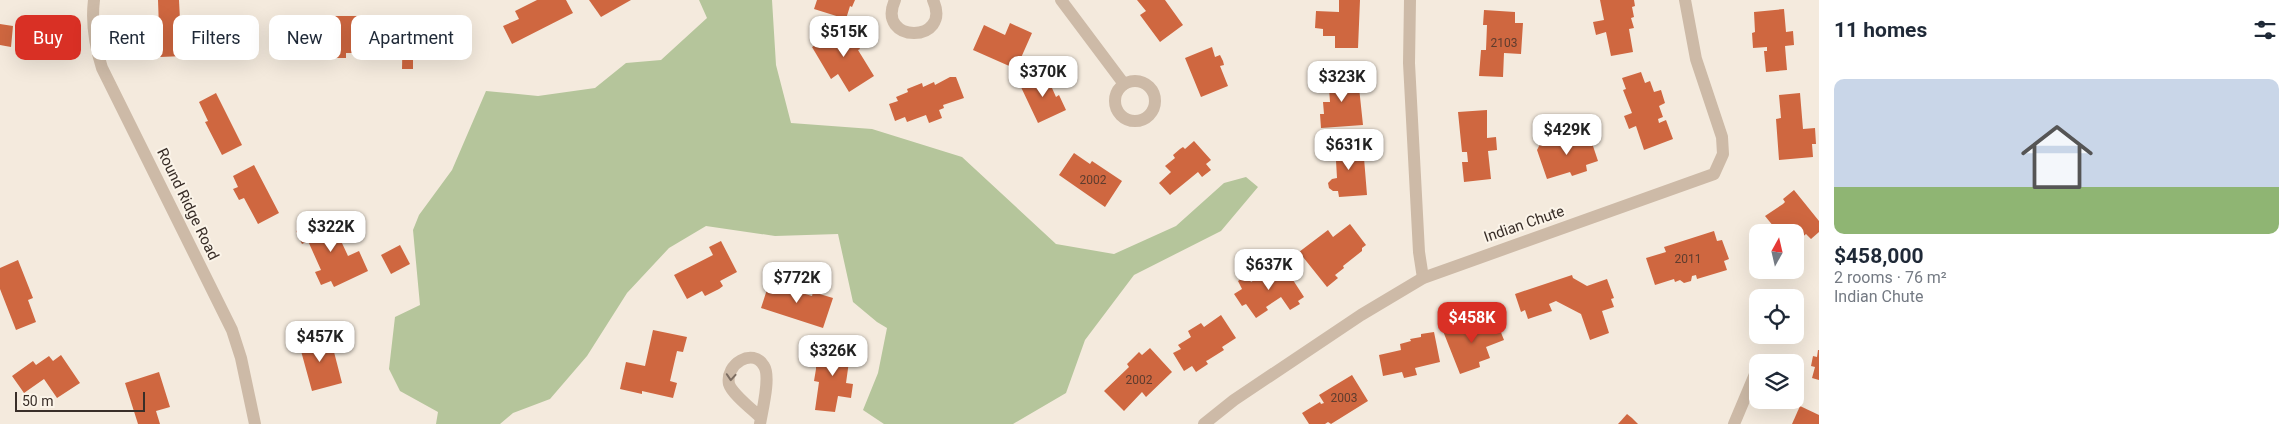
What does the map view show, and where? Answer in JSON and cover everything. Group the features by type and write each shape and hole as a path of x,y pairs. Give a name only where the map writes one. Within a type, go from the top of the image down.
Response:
{"street":[{"name":"Round Ridge Road","path":"94,0 92,15 94,33 102,68 232,330 241,358 255,424"},
{"path":"895,0 892,8 894,22 905,32 912,34 926,31 935,20 936,6 933,0"},
{"path":"1061,0 1124,84"},
{"path":"1410,0 1409,63 1418,242 1423,278"},
{"name":"Indian Chute","path":"1204,424 1234,400 1361,315 1423,278 1508,245 1714,174 1723,154 1722,137 1696,59 1685,0"},
{"path":"1734,424 1749,387"}],"green space":[{"path":"699,0 772,0 776,65 791,123 872,129 962,157 1056,244 1114,254 1176,226 1224,183 1246,177 1258,187 1221,231 1134,275 1085,340 1066,393 1013,424 884,424 863,410 878,373 887,328 853,302 838,234 775,236 706,226 669,248 627,293 587,356 550,399 513,413 500,424 436,424 438,412 400,391 389,369 395,317 420,305 413,230 419,215 452,170 486,91 538,96 595,88 626,63 661,60 707,18"}],"building":[{"path":"158,0 179,0 180,15 173,15 173,56 163,57 163,15 159,15"},
{"path":"537,0 566,0 573,13 512,44 503,26 519,19 515,11"},
{"path":"589,0 631,0 601,17"},
{"path":"817,0 855,0 852,7 850,6 846,19 814,9"},
{"path":"1137,0 1165,0 1183,25 1160,42 1140,15 1146,11"},
{"path":"1339,0 1360,0 1358,48 1335,48 1335,36 1323,36 1323,29 1315,28 1316,11 1339,12"},
{"path":"1600,0 1634,0 1635,6 1632,7 1634,17 1631,18 1634,28 1629,29 1633,52 1611,56 1606,32 1596,35 1593,22 1604,20"},
{"path":"1784,9 1786,32 1793,31 1794,45 1785,46 1787,70 1766,72 1764,51 1767,51 1767,47 1753,48 1752,33 1755,32 1754,12"},
{"path":"1484,10 1515,12 1515,23 1523,23 1521,54 1504,53 1503,77 1479,76 1481,50 1486,50 1487,25 1483,25"},
{"path":"341,16 351,16 351,53 346,53 346,58 341,58"},
{"path":"1010,23 1032,33 1016,69 973,50 984,25 1005,35"},
{"path":"0,24 13,26 11,47 0,45"},
{"path":"850,24 859,38 855,40 860,49 858,50 874,76 849,92 838,74 831,79 812,47"},
{"path":"1212,47 1215,57 1220,55 1223,61 1224,65 1220,66 1228,86 1201,97 1185,58"},
{"path":"402,60 413,60 413,69 402,69"},
{"path":"1048,72 1055,87 1052,88 1056,97 1059,95 1066,110 1038,123 1020,85"},
{"path":"1641,72 1645,83 1650,81 1654,92 1661,90 1665,103 1659,106 1663,117 1658,119 1659,123 1666,120 1673,139 1644,150 1636,126 1629,129 1624,116 1632,113 1623,90 1626,89 1622,78"},
{"path":"1351,73 1351,78 1358,78 1363,125 1321,128 1320,114 1324,114 1323,102 1330,102 1328,75"},
{"path":"950,77 956,77 964,98 943,105 944,108 939,110 942,118 929,123 926,115 907,122 905,117 895,121 889,104 898,101 896,97 908,92 907,89 922,83 923,87 934,82 935,85"},
{"path":"216,93 242,145 222,155 205,122 208,121 199,102"},
{"path":"1800,93 1803,129 1815,128 1816,144 1812,144 1813,157 1779,160 1776,119 1781,118 1779,95"},
{"path":"1487,110 1487,138 1496,137 1497,150 1488,151 1491,179 1464,182 1462,162 1468,162 1467,152 1462,152 1458,112"},
{"path":"1588,131 1598,161 1586,165 1587,171 1572,176 1570,172 1547,179 1537,150 1540,144 1548,144"},
{"path":"1194,141 1211,160 1206,164 1211,170 1202,177 1198,172 1170,195 1159,183 1171,172 1165,166 1175,158 1173,155 1183,147 1185,149"},
{"path":"1360,141 1361,158 1364,158 1367,195 1339,197 1338,191 1333,191 1329,188 1328,183 1332,179 1337,178 1335,143"},
{"path":"1074,153 1090,164 1092,161 1122,181 1105,207 1059,175"},
{"path":"254,165 279,213 258,224 244,198 239,200 233,189 238,187 233,176"},
{"path":"1794,190 1819,221 1819,232 1811,239 1806,234 1804,236 1804,224 1772,224 1765,216 1783,204 1785,202 1783,199"},
{"path":"329,215 348,256 359,251 368,271 334,287 331,281 321,285 315,272 321,270 308,241 302,244 296,231"},
{"path":"1350,224 1366,245 1362,248 1362,251 1343,266 1344,268 1335,275 1338,278 1327,287 1299,252 1328,230 1333,237"},
{"path":"1714,231 1717,241 1722,240 1729,259 1724,261 1727,270 1697,279 1696,275 1692,276 1691,281 1684,283 1680,280 1675,282 1674,279 1655,285 1646,258 1666,252 1664,247"},
{"path":"721,241 737,272 720,281 723,286 719,289 705,296 702,291 687,299 674,275 713,255 709,247"},
{"path":"400,245 410,264 391,274 381,255"},
{"path":"18,260 33,298 28,300 36,322 16,330 0,289 0,268"},
{"path":"1282,263 1304,297 1298,301 1300,304 1290,310 1281,297 1266,307 1268,310 1256,318 1246,304 1242,306 1234,294 1242,289 1238,281 1247,275 1251,282"},
{"path":"1572,275 1573,278 1587,286 1607,279 1614,298 1611,299 1614,307 1602,311 1609,333 1590,340 1581,314 1556,301 1549,304 1552,311 1528,319 1525,310 1521,312 1515,294"},
{"path":"771,277 787,282 785,288 812,296 813,292 833,298 823,328 761,308"},
{"path":"1221,315 1236,338 1222,347 1224,350 1206,361 1208,364 1196,372 1192,366 1184,371 1173,353 1181,349 1178,345 1191,337 1188,331 1201,323 1204,327"},
{"path":"1496,320 1504,340 1486,347 1490,358 1479,362 1480,367 1460,374 1443,331 1460,325 1461,329 1478,322 1479,326"},
{"path":"653,330 687,337 683,352 677,351 670,381 677,383 673,398 642,391 642,394 620,389 626,362 645,366"},
{"path":"1434,332 1440,362 1415,368 1417,375 1404,378 1402,372 1383,376 1379,355 1401,350 1400,344 1411,341 1410,339 1421,337 1421,334"},
{"path":"319,334 324,350 333,348 342,383 312,391 298,340"},
{"path":"824,343 851,347 846,383 853,384 851,398 838,396 835,412 815,410 819,382 814,381 816,366 821,367"},
{"path":"1150,348 1172,372 1146,397 1142,392 1124,411 1104,391 1129,367 1127,364 1139,352 1142,355"},
{"path":"1818,350 1819,380 1812,378 1815,367 1811,366 1813,356 1817,357"},
{"path":"61,355 80,383 57,398 44,379 24,393 12,376 33,361 36,365 49,356 53,361"},
{"path":"159,372 170,407 156,411 160,424 138,424 125,383"},
{"path":"1352,375 1368,401 1331,424 1328,422 1325,424 1309,424 1302,413 1320,402 1321,404 1324,403 1319,395"},
{"path":"1804,408 1819,415 1819,424 1792,424 1799,409"},
{"path":"1627,414 1632,418 1638,424 1618,424"}]}
